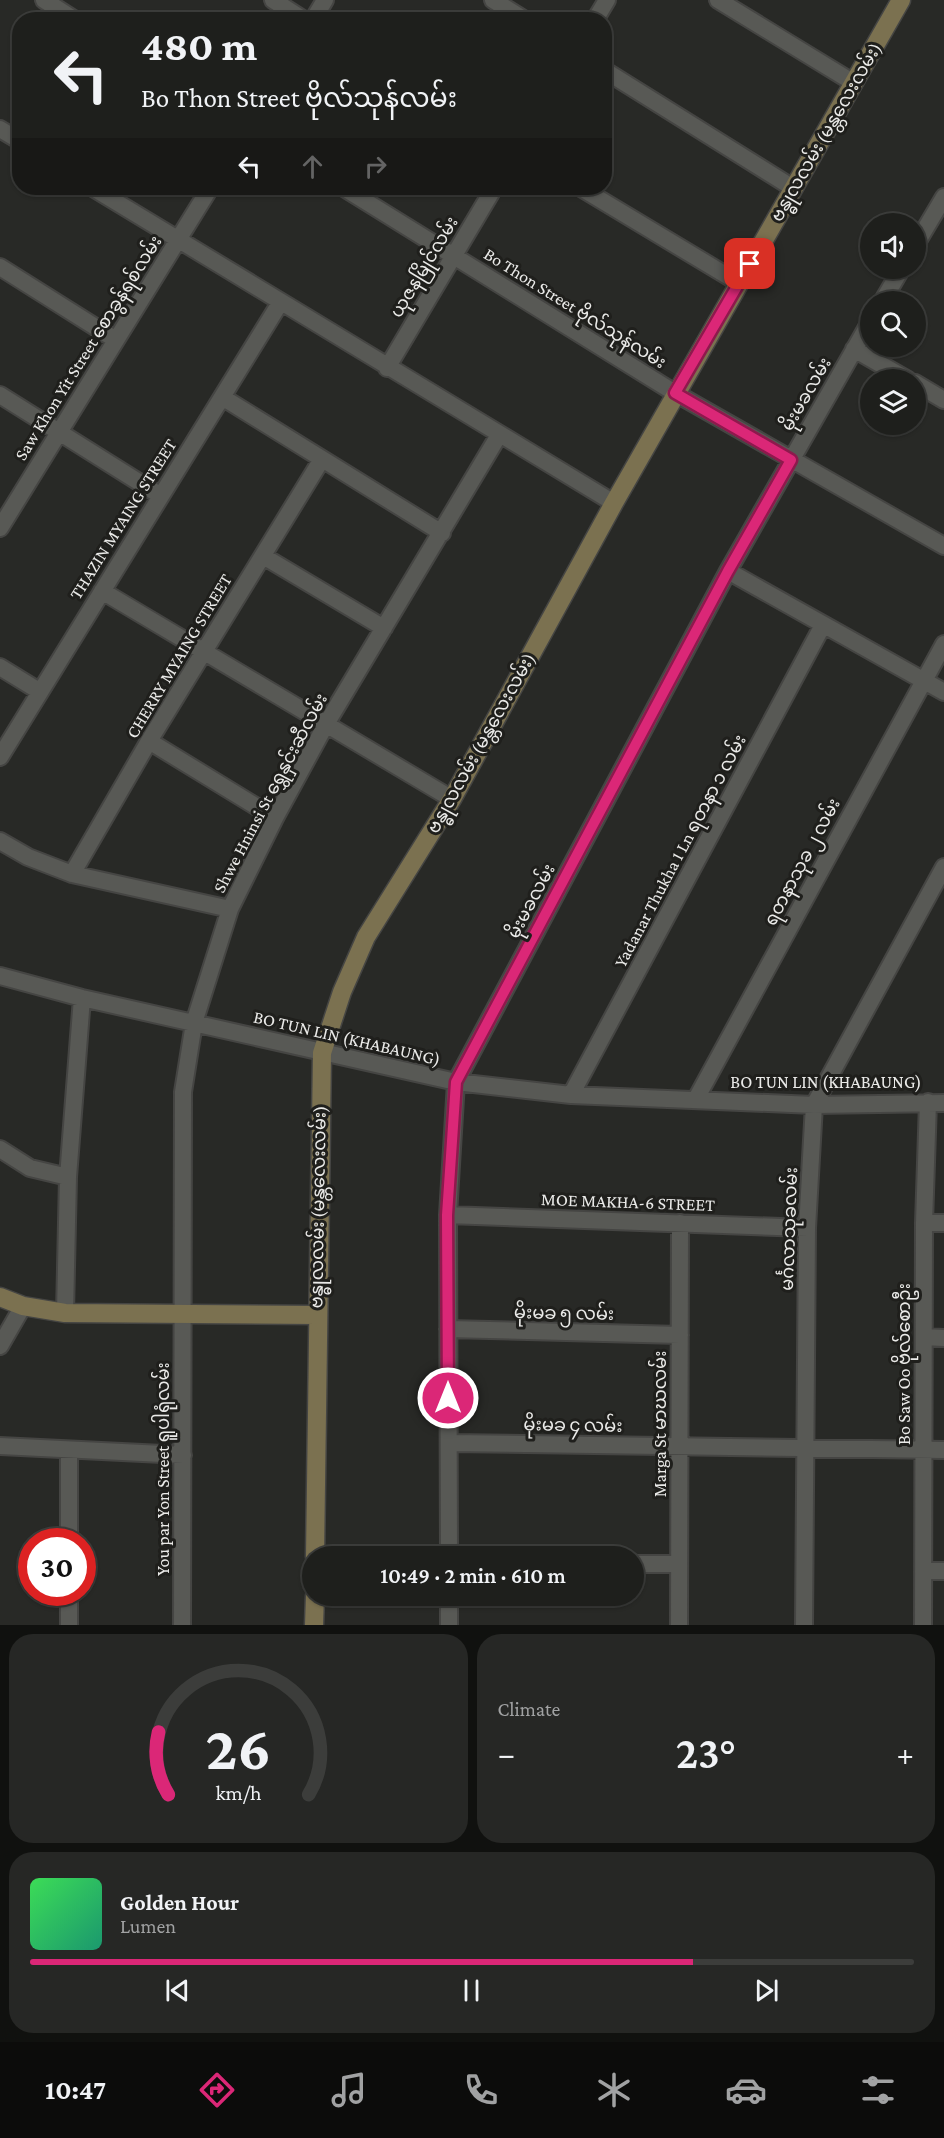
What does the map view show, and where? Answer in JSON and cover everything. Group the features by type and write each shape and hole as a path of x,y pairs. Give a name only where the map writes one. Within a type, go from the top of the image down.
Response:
{"street":[{"path":"44,0 63,12"},
{"path":"273,0 292,12"},
{"path":"493,0 512,12"},
{"path":"718,0 854,83"},
{"name":"ဗန္ဓုလလမ်း (မန္တလေးလမ်း)","path":"315,1546 321,1053 342,992 366,937 452,799 675,393 901,0"},
{"path":"612,75 794,188"},
{"path":"104,195 387,368 614,502"},
{"name":"Saw Khon Yit Street စောခွန်ရစ်လမ်း","path":"0,528 206,195"},
{"name":"Bo Thon Street ဗိုလ်သုန်လမ်း","path":"355,195 675,393 944,546"},
{"name":"ယုဇနမြိုင်လမ်း","path":"387,368 491,195"},
{"path":"593,195 738,283"},
{"path":"926,227 944,197"},
{"path":"0,267 116,340"},
{"name":"THAZIN MYAING STREET","path":"0,757 280,303"},
{"name":"မိုးမခလမ်း","path":"449,1546 447,1215 456,1082 728,571 860,339"},
{"path":"854,349 889,369"},
{"path":"926,389 944,400"},
{"path":"0,394 161,496"},
{"path":"222,397 442,533"},
{"name":"Shwe Hninsi St ရွှေနှင်းဆီလမ်း","path":"183,1314 183,1092 195,1023 230,909 275,818 326,726 499,435"},
{"name":"CHERRY MYAING STREET","path":"72,874 149,741 322,459"},
{"path":"262,556 384,628"},
{"path":"728,571 944,692"},
{"path":"102,591 452,799"},
{"name":"Yadanar Thukha 1 Ln ရတနာ ၁ လမ်း","path":"571,1095 823,626"},
{"name":"ရတနာသုခ ၂ လမ်း","path":"696,1099 944,644"},
{"path":"0,667 39,691"},
{"path":"149,741 275,818"},
{"path":"0,841 28,857 72,874 230,909"},
{"name":"မင်္ဂလာသုခလမ်း","path":"804,1625 807,1227 814,1105 944,867"},
{"name":"BO TUN LIN (KHABAUNG)","path":"0,976 82,998 456,1082 571,1095 814,1105 936,1102"},
{"path":"65,1313 68,1177 82,998"},
{"name":"Bo Saw Oo ဗိုလ်စောဦး","path":"923,1625 924,1223 936,1102"},
{"path":"0,1149 30,1168 68,1177"},
{"name":"MOE MAKHA-6 STREET","path":"447,1215 807,1227"},
{"name":"Marga St မာဃလမ်း","path":"679,1625 680,1223"},
{"path":"924,1223 944,1223"},
{"path":"0,1297 24,1306 65,1313 317,1315"},
{"path":"0,1346 24,1306"},
{"name":"You par Yon Street ရူပါရုံလမ်း","path":"182,1625 183,1314"},
{"name":"မိုးမခ ၅ လမ်း","path":"448,1329 680,1335"},
{"path":"924,1337 944,1338"},
{"name":"မိုးမခ ၄ လမ်း","path":"449,1443 944,1450"},
{"path":"0,1446 69,1452 183,1455"},
{"path":"69,1452 69,1528"},
{"path":"644,1564 679,1564"},
{"path":"923,1571 944,1571"},
{"path":"69,1606 69,1625"},
{"path":"315,1606 315,1625"},
{"path":"449,1606 449,1625"}],"route":[{"path":"448,1398 447,1215 456,1082 728,571 791,460 675,393 750,264"}]}
